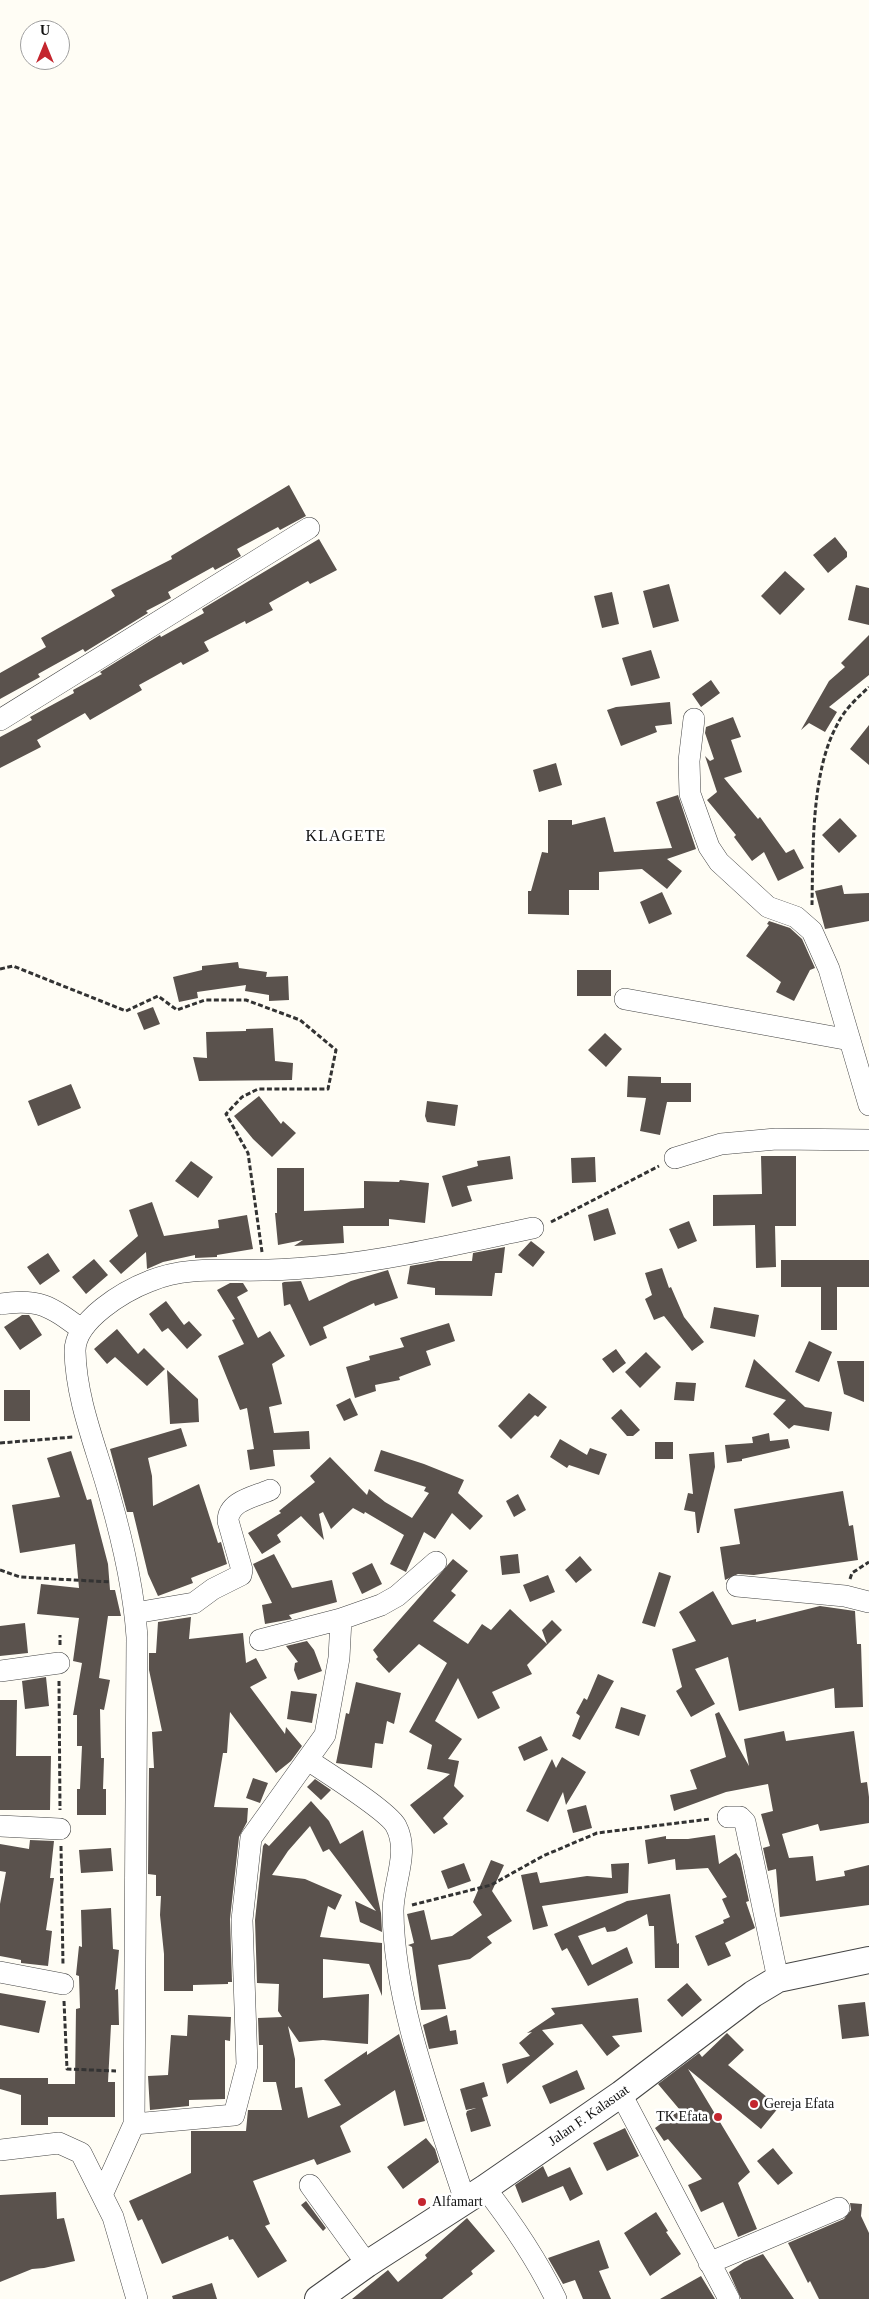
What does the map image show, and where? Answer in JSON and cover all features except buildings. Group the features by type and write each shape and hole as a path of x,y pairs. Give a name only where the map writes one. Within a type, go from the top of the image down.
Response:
{"street":[{"path":"0,720 309,528"},
{"path":"694,718 689,761 690,794 709,847 719,862 768,907 796,916 812,931 829,969 869,1105"},
{"path":"625,999 850,1040"},
{"path":"675,1158 721,1144 776,1139 869,1140"},
{"path":"102,2195 134,2124 135,1613 111,1498 92,1436 77,1375 75,1348 81,1329 113,1300 150,1281 187,1270 265,1270 328,1266 406,1254 534,1228"},
{"path":"0,1304 20,1301 44,1304 81,1329"},
{"path":"135,1613 194,1603 213,1589 240,1575 242,1570 228,1521 228,1513 232,1506 270,1490"},
{"path":"260,1640 341,1620 389,1600 411,1585 436,1562"},
{"path":"737,1586 844,1596 869,1602"},
{"path":"134,2124 234,2115 247,2065 242,1920 251,1838 325,1735 340,1658 341,1620"},
{"path":"0,1671 59,1663"},
{"path":"308,1760 392,1819 397,1827 402,1839 402,1852 393,1910 400,1988 405,2011 475,2195 518,2229 539,2264 556,2299"},
{"path":"728,1817 740,1817 745,1822 778,1979"},
{"path":"0,1826 60,1829"},
{"name":"Jalan F. Kalasuat","path":"318,2299 367,2264 475,2195 621,2094 753,1994 778,1979 869,1960"},
{"path":"0,1972 63,1984"},
{"path":"621,2094 729,2299"},
{"path":"0,2150 59,2143 81,2153 114,2218 137,2299"},
{"path":"310,2184 367,2264"},
{"path":"709,2263 839,2208"}],"path":[{"path":"812,931 814,822 827,744 838,723 869,687"},
{"path":"0,969 13,966 126,1011 158,996 177,1010 205,1000 246,1000 300,1020 336,1050 328,1089 258,1088 242,1097 226,1114 248,1153 265,1270"},
{"path":"534,1228 675,1158"},
{"path":"0,1443 92,1436"},
{"path":"0,1570 20,1577 129,1582"},
{"path":"60,1635 60,1829 63,1984 67,2069 134,2071"},
{"path":"393,1910 491,1885 543,1856 597,1833 728,1817"}],"place":[{"name":"Gereja Efata","path":"754,2104"},
{"name":"TK Efata","path":"718,2117"},
{"name":"Alfamart","path":"422,2202"}],"district":[{"name":"KLAGETE","path":"346,837"}]}
